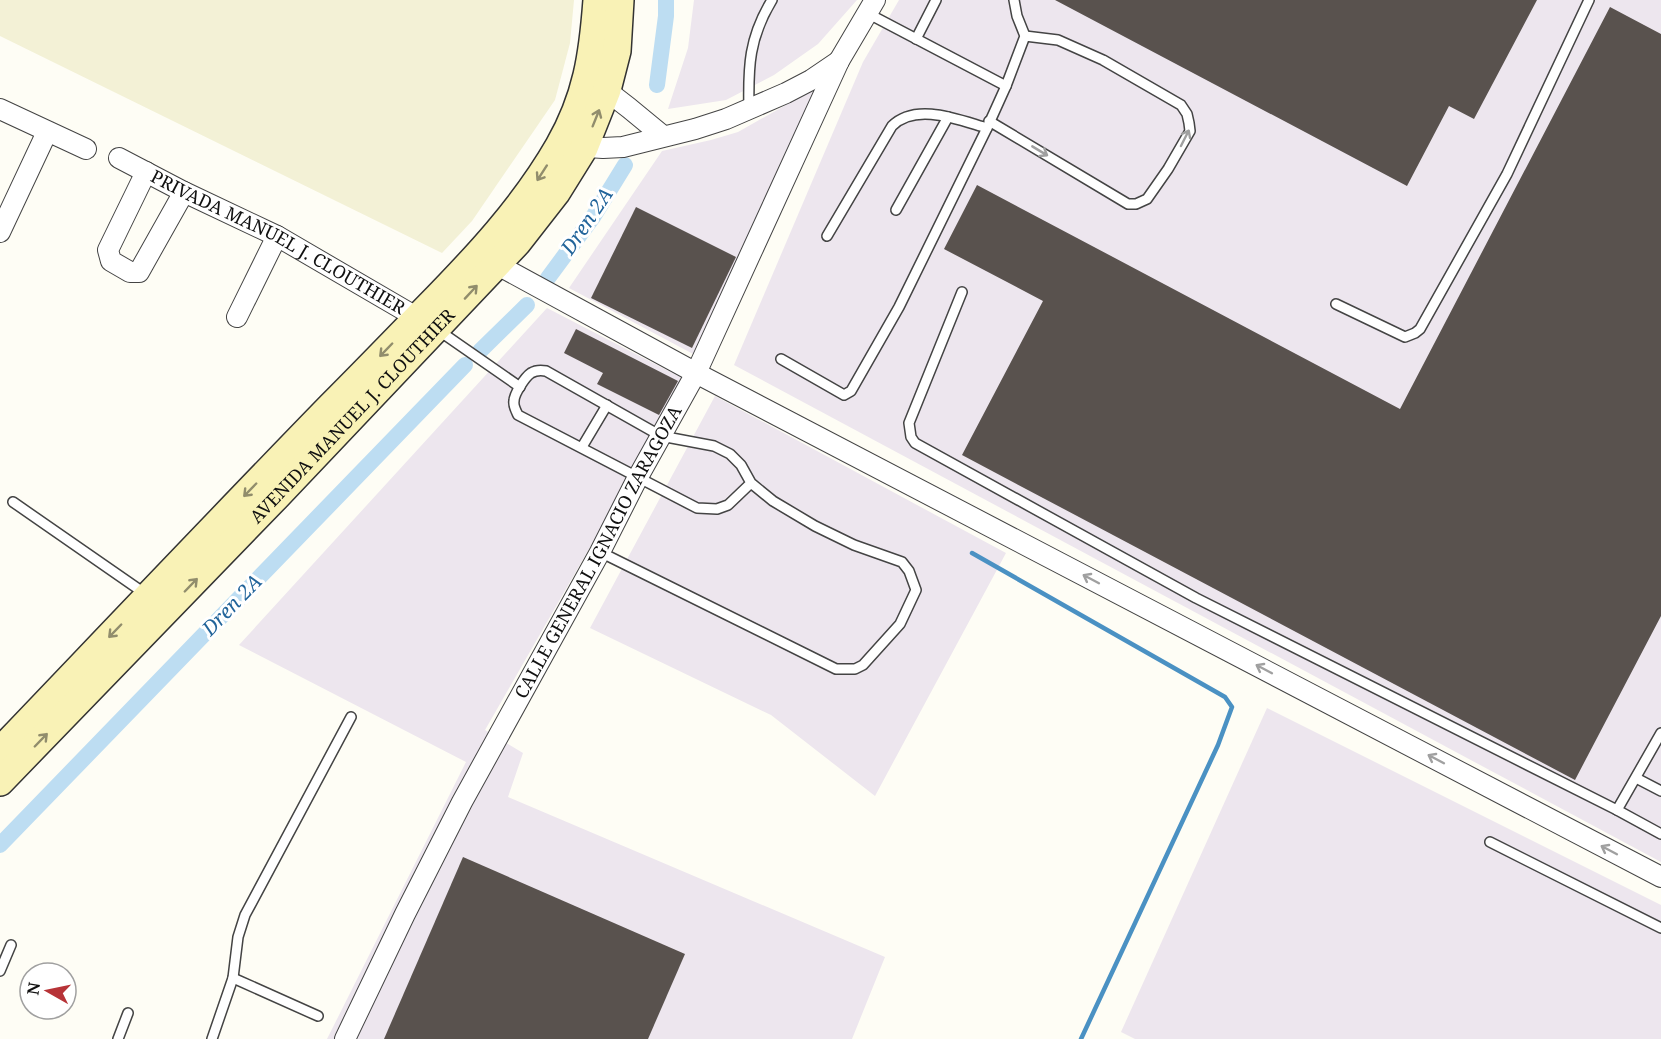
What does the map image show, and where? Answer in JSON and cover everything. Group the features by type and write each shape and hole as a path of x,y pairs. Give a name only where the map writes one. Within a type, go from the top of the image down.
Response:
{"main road":[{"name":"AVENIDA MANUEL J. CLOUTHIER","path":"597,0 594,41 598,84"},
{"name":"AVENIDA MANUEL J. CLOUTHIER","path":"0,751 157,603 487,260 538,180 572,146 576,110 598,84 617,51 620,0"},
{"name":"AVENIDA MANUEL J. CLOUTHIER","path":"0,782 157,603"}],"street":[{"name":"CALLE GENERAL IGNACIO ZARAGOZA","path":"345,1039 462,802 696,373 839,61 871,6"},
{"path":"572,146 624,147 695,129 726,119 786,93 839,61"},
{"path":"598,84 663,136"},
{"path":"0,109 86,149"},
{"path":"0,232 47,132"},
{"name":"PRIVADA MANUEL J. CLOUTHIER","path":"119,158 277,237 428,323"},
{"path":"146,172 108,250 111,261 130,272 139,272 184,192"},
{"path":"237,317 277,237"},
{"path":"487,260 696,373 1661,877"}],"lane":[{"path":"749,109 749,60 761,18 772,0"},
{"path":"916,39 936,0"},
{"path":"782,359 844,395 851,391 899,307 1006,86 1024,36 1014,0"},
{"path":"1336,304 1405,337 1416,333 1507,174 1589,0"},
{"path":"871,6 916,39 1006,86"},
{"path":"827,236 892,126 898,120 920,113 988,124 1128,204 1136,204 1147,199 1168,169 1190,130 1187,114 1181,105 1103,60 1058,40 1024,36"},
{"path":"896,210 948,117"},
{"path":"962,292 909,423 911,437 915,443 1196,598 1661,834"},
{"path":"428,323 520,387"},
{"path":"600,552 836,669 855,669 863,665 900,624 916,590 909,570 902,562 854,545 773,501 752,483 741,465 730,454 714,446 661,436 542,370 532,373 514,397 513,402 518,415 697,508 717,509 728,506 752,483"},
{"path":"582,447 607,405"},
{"path":"13,502 157,603"},
{"path":"212,1039 232,978 238,937 245,915 351,717"},
{"path":"1617,810 1661,733"},
{"path":"1636,778 1661,791"},
{"path":"1490,842 1661,928"},
{"path":"0,971 11,945"},
{"path":"232,978 318,1016"},
{"path":"118,1039 128,1014"}],"shaded area":[{"path":"0,0 574,0 570,43 555,100 472,221 442,253 0,36"},
{"path":"694,0 857,0 818,44 774,75 726,100 668,109 688,48"},
{"path":"899,0 1661,0 1661,862 734,365 863,62"},
{"path":"818,85 695,355 569,288 662,151 738,132"},
{"path":"547,308 686,380 485,730 523,753 508,797 885,957 852,1039 327,1039 466,762 239,645"},
{"path":"715,396 1006,553 875,796 771,715 590,628"},
{"path":"1267,708 1661,905 1661,1039 1135,1039 1121,1032"}],"building":[{"path":"1055,0 1537,0 1474,119 1449,106 1407,186"},
{"path":"1610,7 1661,34 1661,616 1575,780 962,455 1043,301 944,249 977,185 1400,409"},
{"path":"636,207 736,257 692,348 591,298"},
{"path":"576,329 678,381 659,415 597,384 603,373 564,353"},
{"path":"463,857 685,954 648,1039 384,1039"}],"waterway":[{"name":"Dren 2A","path":"657,85 666,0"},
{"name":"Dren 2A","path":"548,278 593,217 625,165"},
{"name":"Dren 2A","path":"480,351 527,305"},
{"name":"Dren 2A","path":"0,845 465,365"},
{"path":"972,553 1225,697 1232,707 1218,745 1081,1039"}]}
